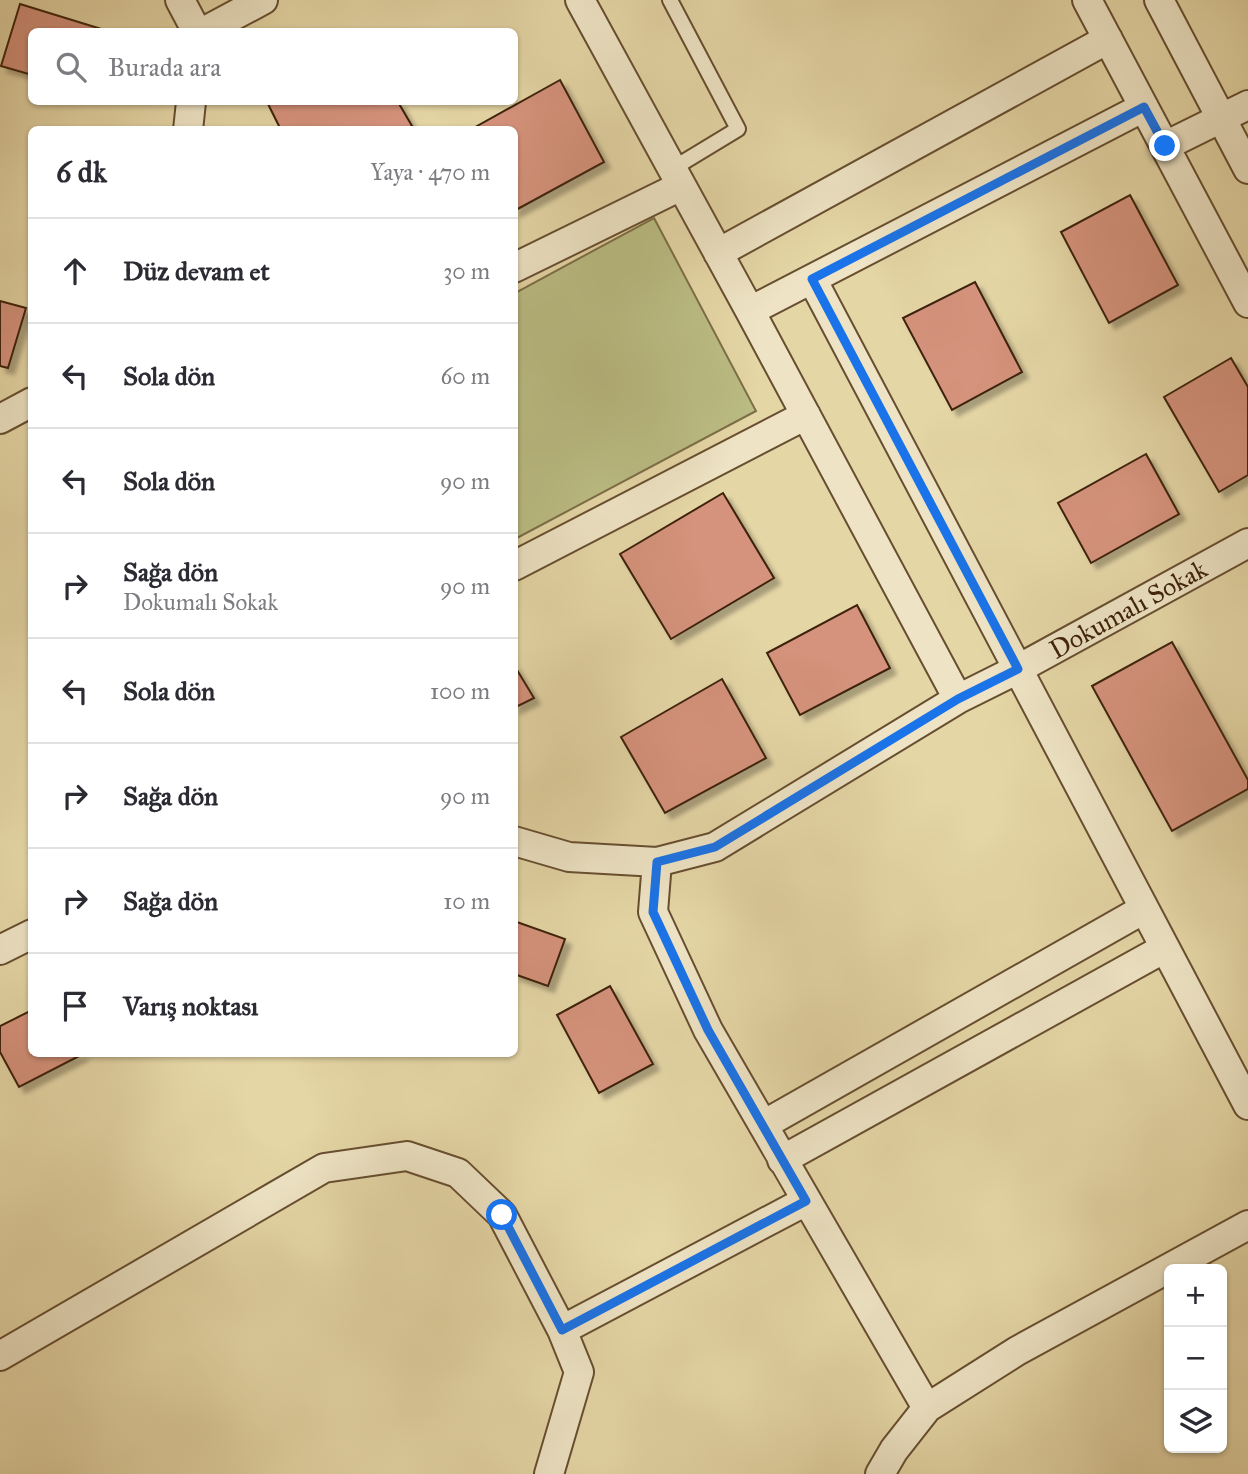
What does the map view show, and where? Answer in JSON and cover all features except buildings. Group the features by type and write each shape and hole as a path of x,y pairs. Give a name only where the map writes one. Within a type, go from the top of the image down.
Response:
{"street":[{"path":"180,0 195,28"},
{"path":"210,28 262,0"},
{"path":"580,0 958,699"},
{"path":"1087,0 1248,303"},
{"path":"1159,0 1248,169"},
{"path":"718,253 1108,39"},
{"path":"188,126 191,105"},
{"path":"1165,146 1248,105"},
{"path":"750,311 1144,107"},
{"path":"518,266 677,177"},
{"path":"812,279 1248,1105"},
{"path":"0,419 28,404"},
{"path":"518,564 806,415"},
{"name":"Dokumalı Sokak","path":"518,842 569,857 657,862 715,847 958,699 1248,543"},
{"path":"657,862 653,912 708,1030 927,1408"},
{"path":"763,1125 1144,909"},
{"path":"0,950 28,936"},
{"path":"782,1160 1165,948"},
{"path":"0,1356 324,1168 407,1156 458,1173 502,1215 562,1330 579,1372 549,1474"},
{"path":"562,1330 806,1201"},
{"path":"880,1474 894,1450 927,1408 1017,1351 1248,1224"}],"lane":[{"path":"670,0 738,129 677,177"}],"green space":[{"path":"654,218 756,411 518,537 518,291"}],"route":[{"path":"502,1215 562,1330 806,1201 708,1030 653,912 657,862 715,847 958,699 1018,669 812,279 1144,107 1165,146"}]}
